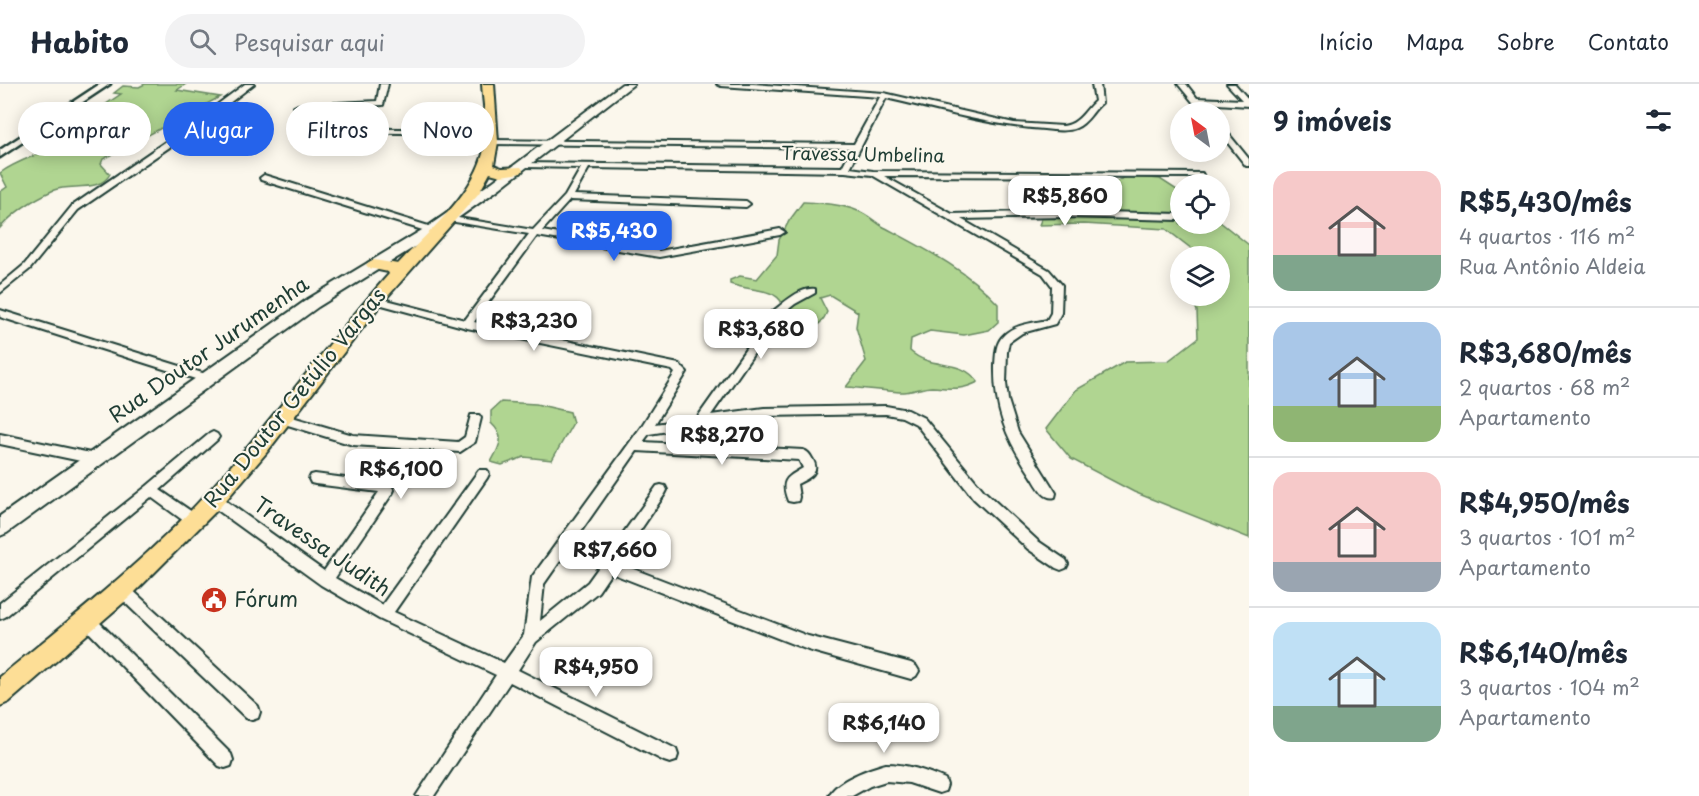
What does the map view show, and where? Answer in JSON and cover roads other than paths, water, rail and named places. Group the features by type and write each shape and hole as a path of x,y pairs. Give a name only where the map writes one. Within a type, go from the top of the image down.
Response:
{"main road":[{"name":"Rua Doutor Getúlio Vargas","path":"488,84 489,102"},
{"name":"Rua Doutor Jurumenha","path":"0,527 313,303 432,230 521,167 629,84"},
{"name":"Rua Doutor Getúlio Vargas","path":"0,693 122,590 214,500 282,419 375,300 474,190 487,167 489,156"},
{"path":"487,167 501,172 521,167"},
{"path":"374,266 394,268 397,274"}],"street":[{"path":"0,154 106,84"},
{"path":"0,290 27,267 75,208 190,129 250,84"},
{"path":"379,102 384,84"},
{"path":"721,84 884,95 1014,125 1063,128 1083,122 1087,112 1099,101 1096,84"},
{"path":"1182,84 1194,100 1249,103"},
{"path":"1231,84 1249,103"},
{"path":"845,171 855,146 873,121 884,95"},
{"path":"494,137 554,142 855,146"},
{"path":"1230,141 1249,164"},
{"name":"Travessa Umbelina","path":"521,167 1170,175"},
{"path":"467,324 534,234 568,197 586,167"},
{"path":"873,173 1046,272 1057,285 1056,313 1051,322 1025,328 1007,337 1002,345 999,376 1008,424 1018,448 1050,493"},
{"path":"264,178 432,230"},
{"path":"568,197 746,204"},
{"path":"950,218 1065,214 1170,217"},
{"path":"449,218 659,254 780,232"},
{"path":"702,420 776,314 791,302 812,291"},
{"path":"375,300 467,324 675,367 681,372 645,430 537,582 531,637"},
{"path":"0,313 208,379"},
{"path":"645,430 764,412 886,410 913,416 932,435 979,495 1020,534 1061,564"},
{"path":"282,419 353,440 460,447 471,439 475,418"},
{"path":"0,612 213,437"},
{"path":"0,439 94,459"},
{"path":"633,446 803,455 810,466 808,471 790,482 793,497"},
{"path":"384,614 483,474"},
{"path":"315,479 388,490 326,580"},
{"path":"151,490 193,520"},
{"path":"424,796 531,637 593,587 661,490"},
{"name":"Travessa Judith","path":"214,500 326,580 384,614 506,672 670,755"},
{"path":"607,565 808,643 910,671"},
{"path":"122,590 252,712"},
{"path":"87,620 225,760"},
{"path":"837,796 861,780 884,772 899,771 939,784"}],"place":[{"name":"Fórum","path":"214,600"}]}
